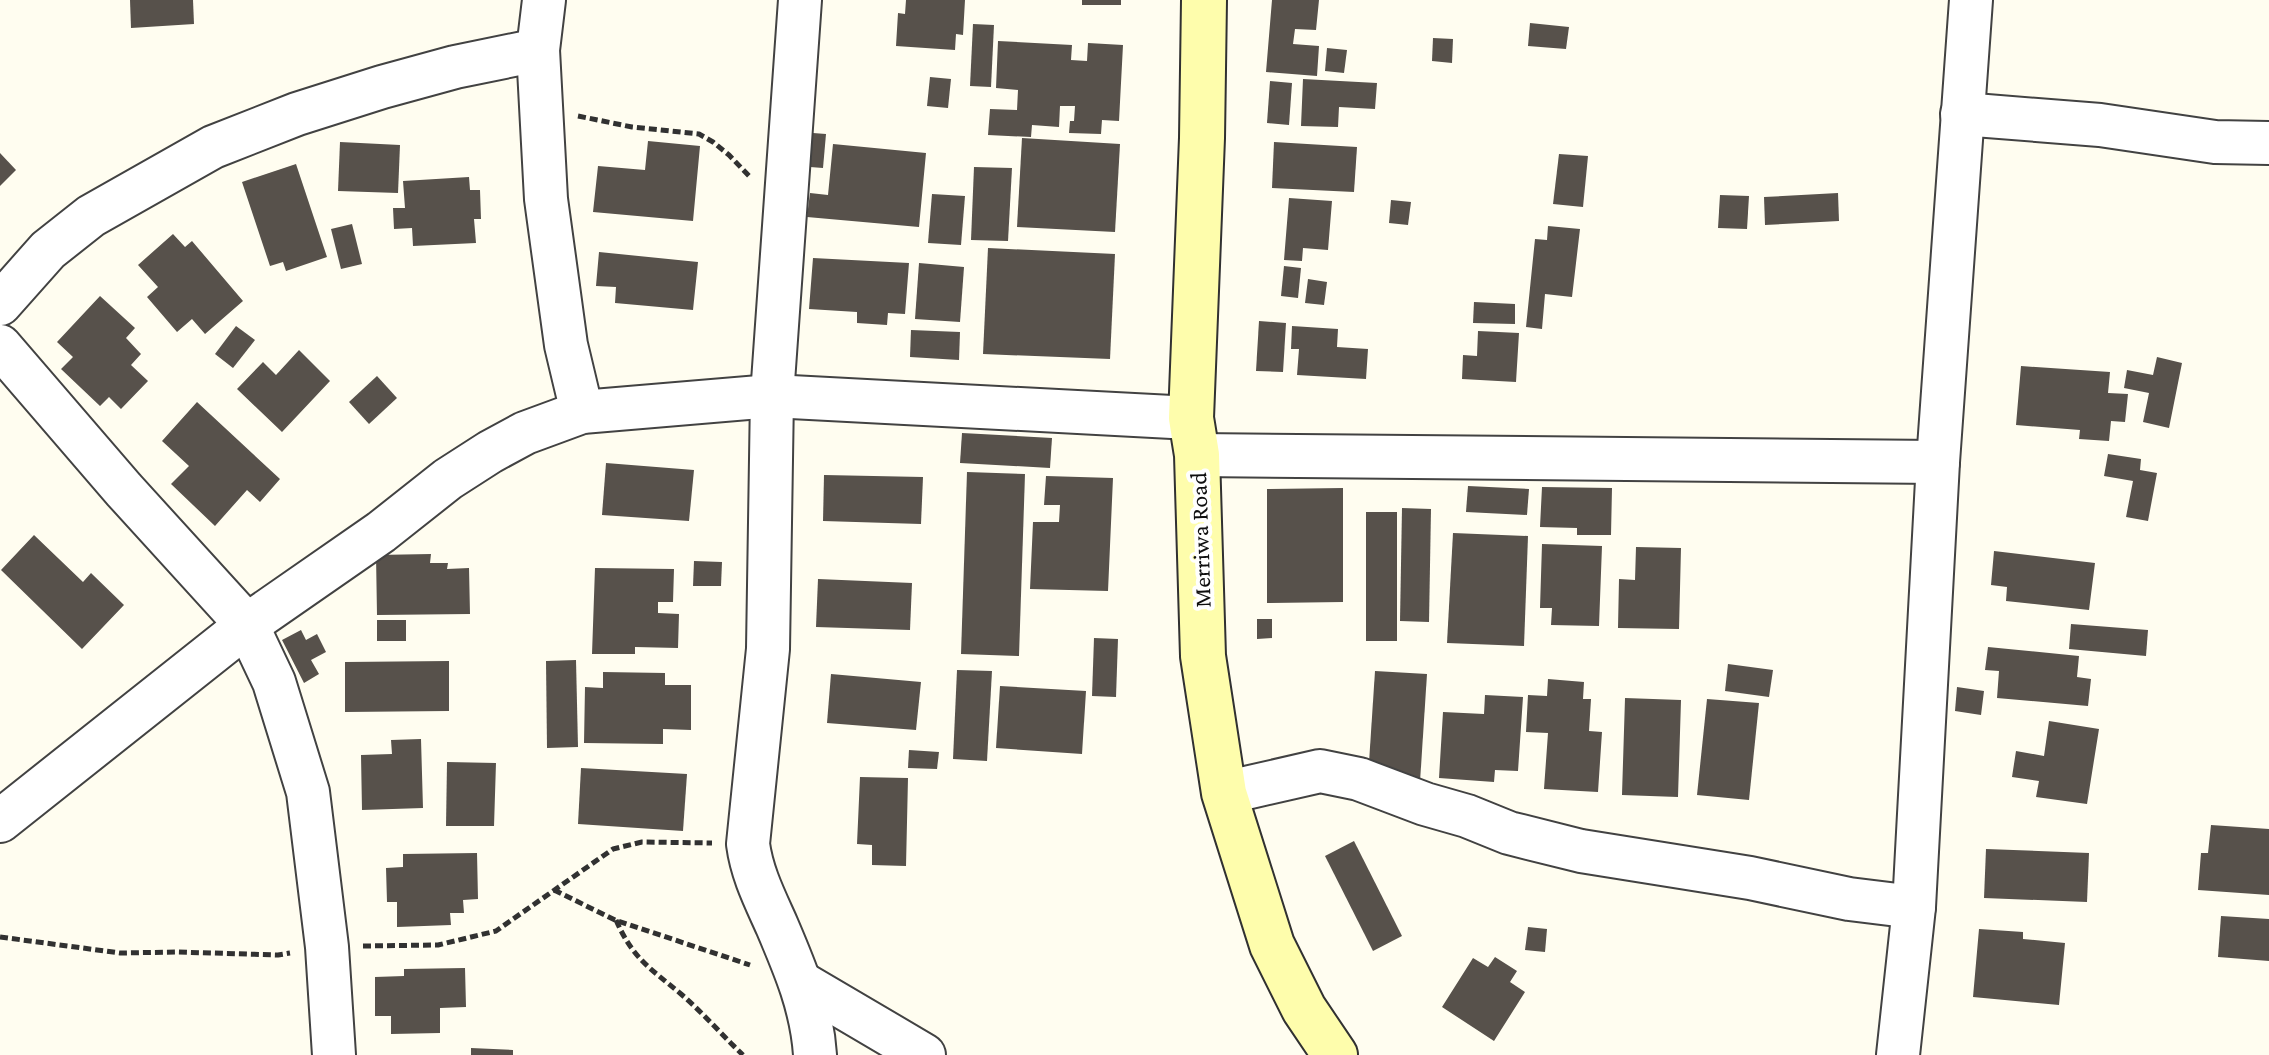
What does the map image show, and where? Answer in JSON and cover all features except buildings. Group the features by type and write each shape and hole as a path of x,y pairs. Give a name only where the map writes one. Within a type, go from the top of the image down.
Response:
{"street":[{"path":"544,0 538,50 546,199 566,345 582,412"},
{"path":"800,0 772,396 768,649 748,844 761,890 800,982 813,1030 815,1055"},
{"name":"Merriwa Road","path":"1204,0 1194,437 1203,656 1224,793 1272,945 1304,1009 1335,1055"},
{"path":"1898,1055 1914,907 1938,462 1971,0"},
{"path":"0,304 48,250 91,216 213,147 297,114 382,87 455,67 538,50"},
{"path":"1962,114 2100,125 2215,142 2269,143"},
{"path":"0,346 124,490 247,625 274,682 308,792 327,947 334,1055"},
{"path":"0,821 247,625 381,532 448,479 525,433 582,412 772,396 1194,437 1938,462"},
{"path":"1224,793 1320,771 1359,779 1509,833 1581,851 1750,878 1849,899 1914,907"},
{"path":"800,982 924,1055"}],"path":[{"path":"542,107 632,127 699,134 729,155 784,214"},
{"path":"0,937 120,953 278,955 327,947 430,945 470,938 506,926 613,849 642,842 748,844"},
{"path":"554,890 615,920 800,982"},
{"path":"615,920 638,958 681,994 743,1055"}]}
